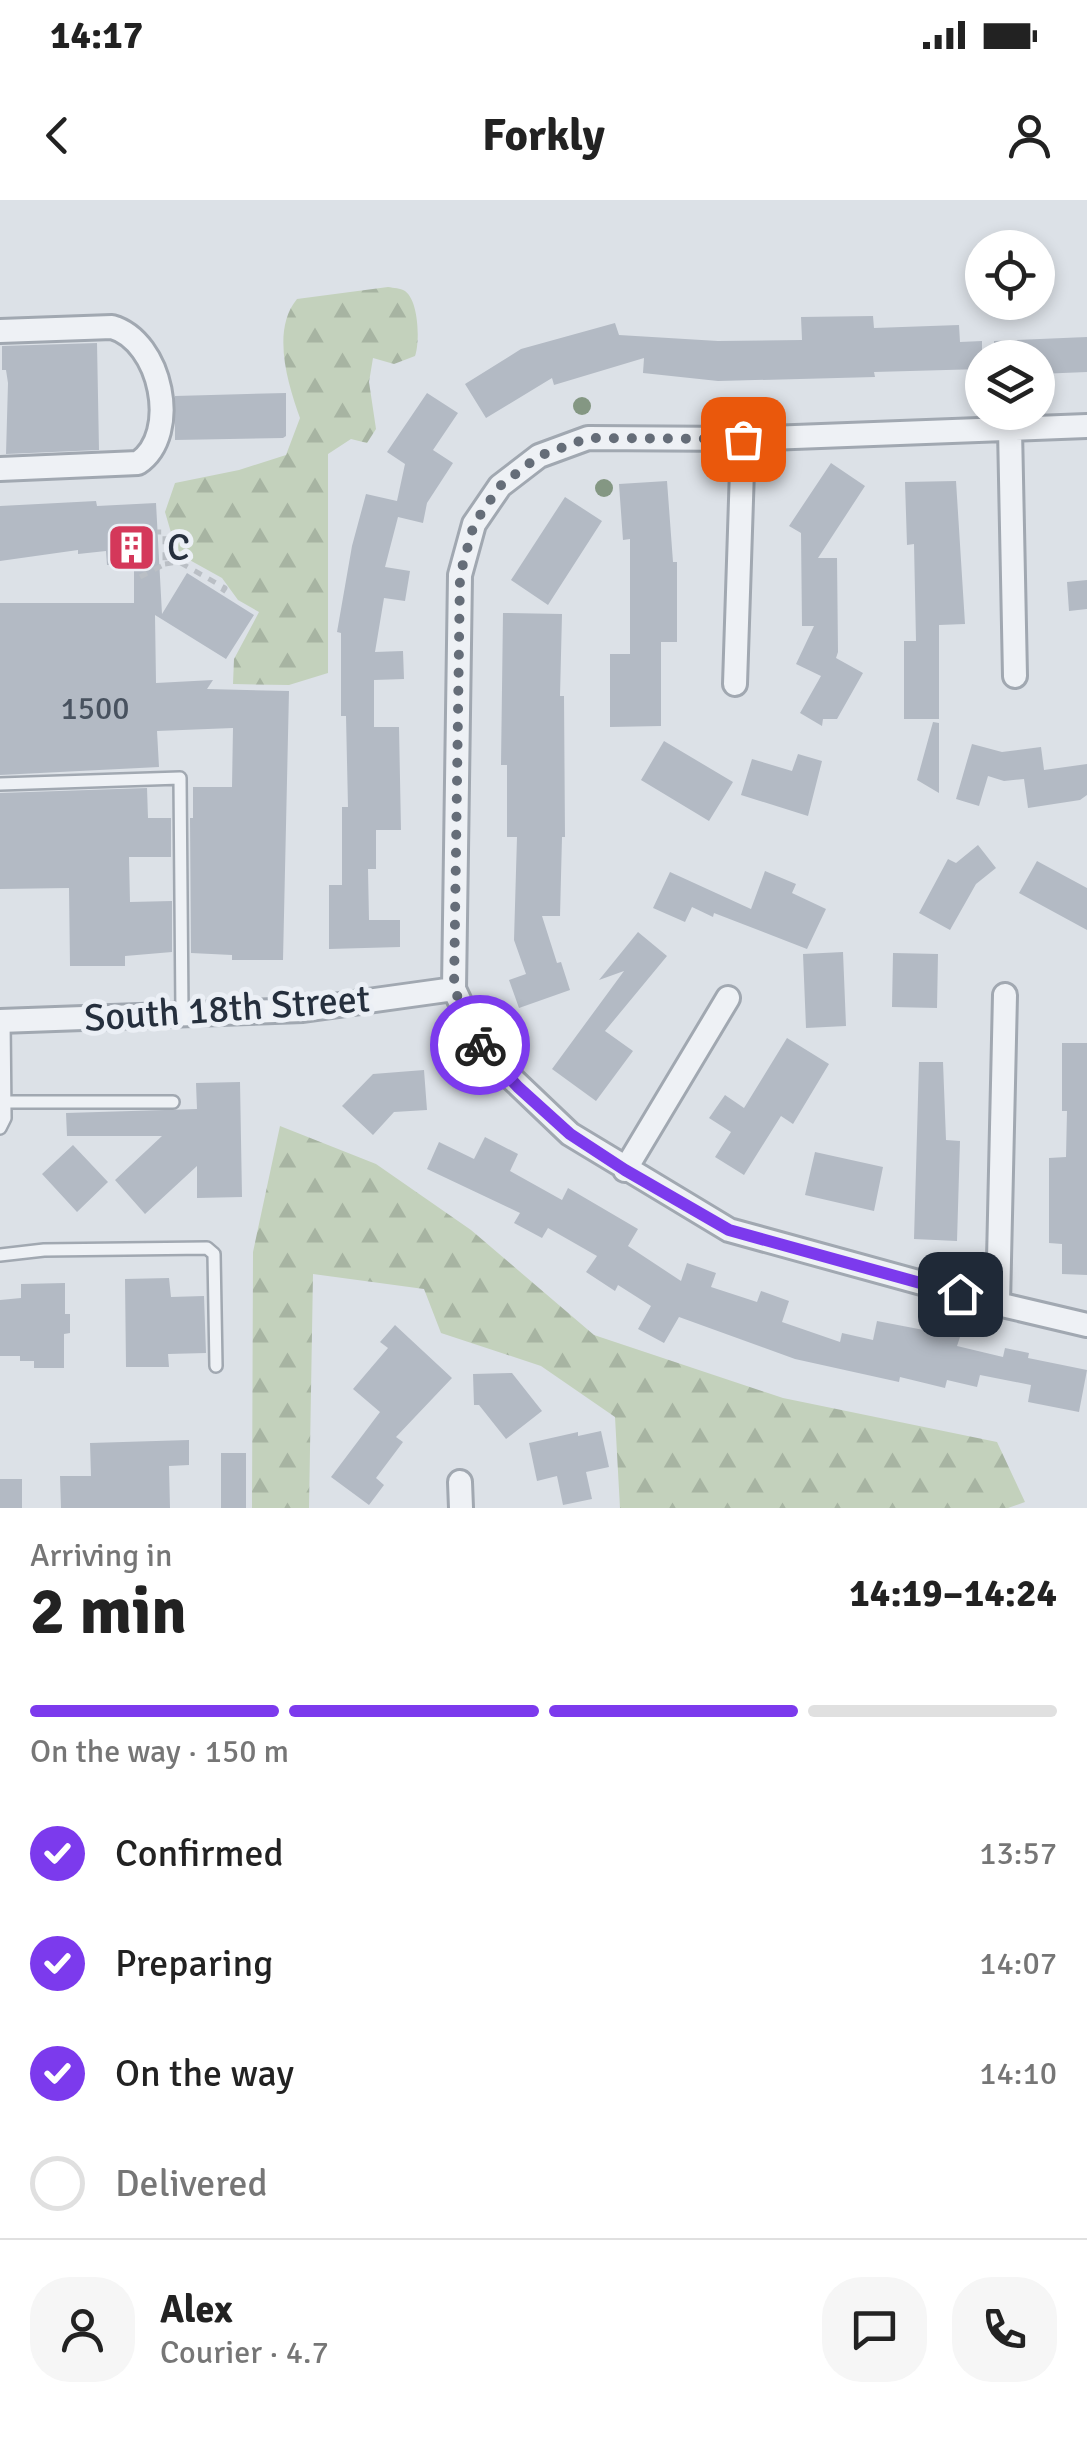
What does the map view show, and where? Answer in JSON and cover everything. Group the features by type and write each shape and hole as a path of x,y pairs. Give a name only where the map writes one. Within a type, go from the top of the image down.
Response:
{"street":[{"path":"0,331 112,327 122,330 144,350 158,377 161,411 155,441 148,456 138,463 0,469"},
{"path":"1055,427 1087,426"},
{"path":"983,430 743,439 588,438 539,456 500,486 474,524 460,575 454,989 483,1051 570,1134 729,1230 1087,1326"},
{"path":"1010,430 1015,676"},
{"path":"735,684 743,439"},
{"name":"South 18th Street","path":"2,1020 303,1010 454,989"},
{"path":"998,1304 1005,996"},
{"path":"625,1170 728,998"},
{"path":"460,1482 461,1508"}],"lane":[{"path":"0,784 180,778 182,1014"},
{"path":"0,1128 5,1118 2,1020"},
{"path":"5,1102 172,1102"},
{"path":"0,1255 44,1250 207,1248 214,1254 216,1366"}],"path":[{"path":"157,532 164,532 165,564"},
{"path":"140,577 165,564 180,562 225,588 221,594"}],"green space":[{"path":"388,287 410,296 417,322 417,350 415,356 394,364 373,358 369,382 376,429 367,443 351,439 328,454 328,673 289,685 233,684 234,659 259,612 238,600 222,578 177,553 165,512 175,483 239,470 286,455 300,418 284,358 289,312 297,299"},
{"path":"280,1126 376,1164 471,1230 594,1335 783,1398 997,1442 1025,1502 1008,1508 620,1508 615,1417 541,1366 441,1333 424,1289 313,1274 309,1508 252,1508 253,1252"}],"building":[{"path":"873,316 874,328 959,325 960,342 965,342 965,369 874,372 875,377 718,381 643,373 644,358 554,385 552,378 486,418 465,384 521,349 615,323 619,335 718,341 802,340 801,317"},
{"path":"1087,337 1087,372 1055,373 1055,340 1017,340"},
{"path":"97,343 99,450 6,454 8,383 6,370 2,370 2,346"},
{"path":"286,393 283,438 175,440 175,396"},
{"path":"427,393 458,413 433,450 453,463 427,503 423,523 398,517 385,567 410,571 405,601 384,598 375,652 403,651 404,679 374,680 374,727 399,727 401,830 376,830 376,869 368,869 369,920 400,920 400,947 329,949 329,885 342,885 342,807 348,807 346,716 341,716 341,633 337,632 352,546 366,494 397,501 405,464 387,452"},
{"path":"831,463 865,486 818,558 837,558 836,658 863,673 837,719 823,719 822,726 800,713 821,676 796,664 814,626 802,626 801,533 789,526"},
{"path":"667,481 673,562 677,562 677,642 661,642 661,726 610,727 610,654 630,654 630,539 623,540 619,484"},
{"path":"956,481 965,624 939,625 939,719 904,719 904,641 916,641 914,544 907,545 905,482"},
{"path":"565,497 602,521 548,605 511,580"},
{"path":"96,501 97,506 156,503 162,614 187,573 254,615 226,659 155,615 156,683 213,680 207,689 289,691 283,960 232,960 232,955 191,953 193,787 232,787 233,728 157,731 159,767 0,775 0,603 134,603 134,564 107,565 106,551 78,554 78,550 0,561 0,506"},
{"path":"1087,580 1087,609 1069,611 1067,582"},
{"path":"503,613 562,614 560,696 564,696 565,837 560,916 542,916 570,990 519,1008 509,980 526,974 514,940 517,837 507,837 507,765 501,765"},
{"path":"933,722 939,723 939,793 917,780"},
{"path":"664,741 733,782 709,821 641,780"},
{"path":"972,744 1002,752 1041,747 1044,770 1087,764 1087,795 1080,800 1028,808 1024,779 1004,781 988,776 979,806 956,799"},
{"path":"798,754 822,761 808,816 741,795 752,759 792,771"},
{"path":"147,788 148,818 171,818 171,857 129,857 130,902 172,901 172,952 125,956 125,966 70,966 69,888 0,889 0,793"},
{"path":"978,845 996,868 976,884 950,930 919,913 948,859 956,863"},
{"path":"1037,861 1087,888 1087,930 1019,893"},
{"path":"765,871 796,884 792,893 826,909 807,949 692,907 685,922 653,908 670,872 751,909"},
{"path":"638,932 667,956 605,1031 633,1051 596,1101 552,1069 624,971 599,980"},
{"path":"843,952 846,1026 806,1028 803,954"},
{"path":"893,953 938,954 937,1008 892,1007"},
{"path":"787,1038 829,1064 793,1124 781,1116 744,1175 715,1157 731,1132 709,1118 725,1095 744,1108"},
{"path":"1062,1043 1087,1043 1087,1275 1062,1274 1062,1244 1049,1243 1049,1158 1066,1157"},
{"path":"919,1062 943,1062 946,1140 960,1141 957,1241 914,1239"},
{"path":"424,1070 427,1110 394,1112 373,1135 342,1106 373,1074"},
{"path":"240,1082 242,1197 197,1198 197,1166 145,1214 115,1180 162,1136 67,1136 66,1113 197,1109 196,1083"},
{"path":"485,1137 518,1154 510,1171 562,1200 568,1188 638,1229 628,1246 681,1281 687,1263 716,1273 711,1287 757,1302 761,1291 789,1301 782,1322 840,1342 842,1333 873,1340 877,1321 960,1337 957,1346 1003,1357 1005,1348 1029,1353 1028,1358 1087,1370 1079,1412 1028,1402 1031,1385 980,1375 977,1387 947,1380 945,1388 900,1377 899,1382 795,1359 679,1317 664,1343 638,1329 651,1306 618,1285 615,1291 586,1272 597,1256 548,1228 542,1238 514,1223 520,1213 427,1169 439,1142 474,1159"},
{"path":"73,1145 108,1182 77,1212 42,1174"},
{"path":"815,1152 883,1167 874,1211 805,1195"},
{"path":"169,1278 171,1297 204,1296 206,1353 168,1354 169,1367 126,1367 125,1279"},
{"path":"65,1283 65,1314 70,1314 70,1333 64,1334 64,1368 34,1368 34,1361 20,1361 20,1356 0,1356 0,1300 21,1298 21,1284"},
{"path":"395,1325 452,1378 396,1437 403,1442 376,1478 384,1485 369,1505 331,1477 380,1412 353,1389 388,1348 380,1342"},
{"path":"512,1373 542,1411 506,1439 479,1405 474,1405 473,1374"},
{"path":"601,1431 609,1467 586,1472 592,1499 563,1505 557,1476 537,1481 529,1443"},
{"path":"189,1440 189,1465 169,1466 170,1508 61,1508 60,1476 91,1476 90,1443"},
{"path":"221,1453 246,1453 246,1508 221,1508"},
{"path":"0,1479 22,1479 22,1508 0,1508"}],"way so far":[{"path":"480,1045 454,989 460,575 474,524 500,486 539,456 588,438 743,439"}],"place":[{"name":"C","path":"132,547"}],"route":[{"path":"480,1045 518,1087 570,1134 729,1230 960,1294"}]}
